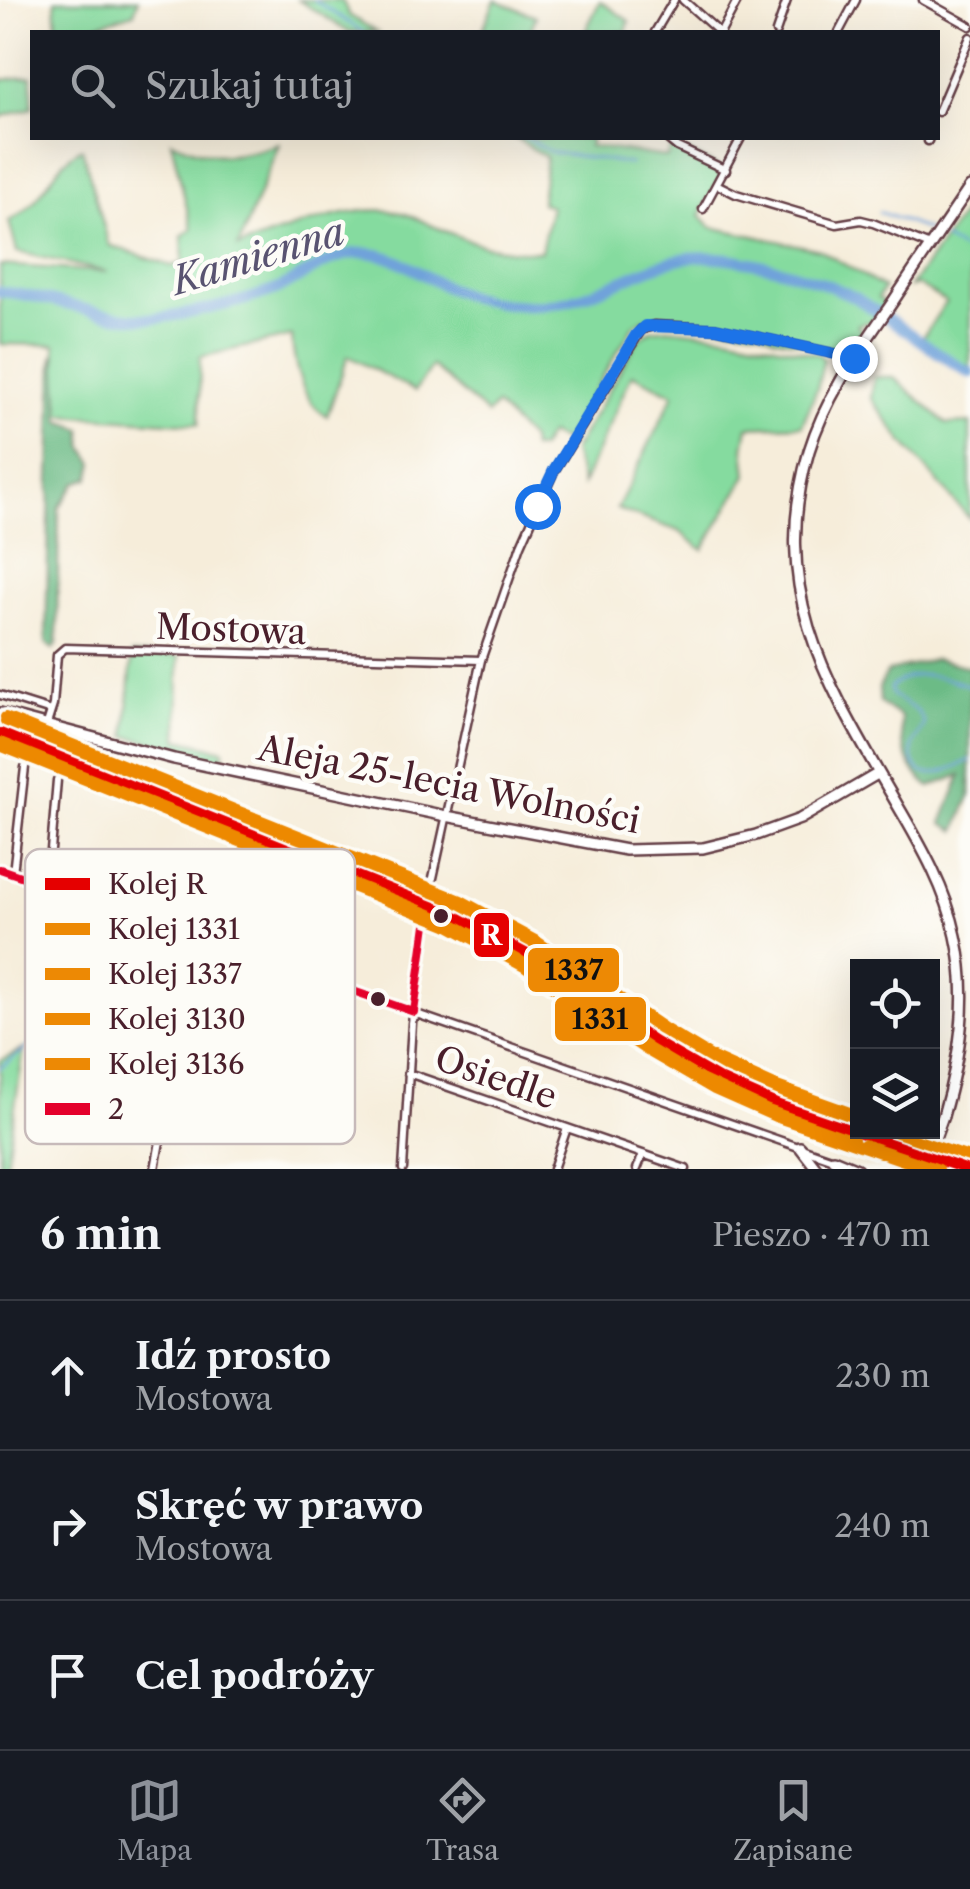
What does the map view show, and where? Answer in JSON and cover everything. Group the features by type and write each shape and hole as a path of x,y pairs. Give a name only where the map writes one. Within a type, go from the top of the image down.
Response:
{"main road":[{"path":"924,1169 943,1116 961,1035 962,980 957,938 940,884 834,695 816,655 801,601 796,562 797,516 808,454 818,424 854,358 970,187"},
{"name":"Aleja 25-lecia Wolności","path":"0,712 130,749 626,850 674,851 723,844 782,826 879,773"},
{"path":"800,1148 820,1169 832,1164 857,1169"}],"street":[{"path":"656,30 674,0"},
{"path":"682,0 718,30"},
{"path":"721,30 738,0"},
{"path":"777,30 788,0"},
{"path":"840,30 856,0"},
{"path":"920,1 970,26"},
{"path":"940,107 970,37"},
{"path":"668,140 726,170"},
{"path":"703,209 740,140"},
{"path":"718,185 837,224 861,220 873,223 930,246"},
{"path":"433,878 481,660 521,545 546,487 641,330 654,324 716,328 854,358"},
{"name":"Mostowa","path":"46,727 52,711 57,655 65,648 481,660"},
{"path":"0,695 52,711"},
{"path":"14,873 24,767"},
{"path":"51,849 57,780"},
{"path":"0,869 25,877"},
{"path":"404,1169 408,1073 428,916 458,922 501,945 548,973 597,1011"},
{"path":"355,992 800,1148 832,1164"},
{"name":"Osiedle","path":"408,1073 686,1169"},
{"name":"Osiedle","path":"553,1169 567,1128"},
{"path":"154,1169 159,1144"},
{"path":"638,1169 642,1154"}],"green space":[{"path":"55,0 138,0 134,13 79,30 57,30"},
{"path":"298,0 342,0 349,15 374,30 346,30"},
{"path":"495,0 536,16 531,30 483,30"},
{"path":"600,1 629,21 627,30 586,30"},
{"path":"30,76 30,109 0,117 0,80"},
{"path":"518,140 590,140 589,146 667,157 672,144 726,170 700,215 711,227 820,250 884,288 878,298 885,303 870,324 857,325 864,334 849,351 775,338 759,330 644,319 633,326 564,441 549,434 540,449 532,449 531,441 496,405 487,414 432,366 415,391 348,356 327,416 305,392 294,358 292,336 200,357 199,424 60,415 55,345 0,344 0,265 107,272 17,252 9,221 31,205 62,164 82,148 109,245 171,266 183,263 182,236 192,229 171,141 200,152 225,155 279,144 238,247 319,220 383,210 406,214 488,246 541,251 551,206 541,203 546,157"},
{"path":"970,203 970,373 919,343 946,302 918,285 910,287"},
{"path":"667,328 727,335 818,354 824,359 802,425 748,427 744,448 747,475 703,550 679,531 617,509 674,394 632,374 582,485 573,451 637,341 651,330"},
{"path":"56,356 60,421 82,429 84,448 94,463 90,478 76,483 59,508 57,644 53,649 46,643 46,635"},
{"path":"874,377 893,377 947,424 970,423 970,519 902,441 871,398"},
{"path":"132,654 179,656 178,739 224,750 224,760 126,736"},
{"path":"935,659 970,667 970,796 956,831 942,823 961,775 930,787 922,780 906,756 901,717 880,703 879,688 887,672"},
{"path":"24,1049 5,1169 0,1169 0,1061"}],"waterway":[{"path":"314,0 360,30"},
{"path":"529,140 551,152 631,164"},
{"path":"879,212 927,230"},
{"path":"944,239 970,254"},
{"name":"Kamienna","path":"0,292 100,313 157,318 254,297 332,260 365,253 389,258 474,298 537,305 574,299 680,259 722,258 800,275 845,293 970,373"},
{"path":"970,686 919,675 890,688 892,695 917,711 924,722 913,745 917,768 938,773 970,760"},
{"path":"0,1068 25,1050"}],"railway":[{"path":"904,1139 970,1161"}],"rail line":[{"name":"3136","path":"5,717 334,849"},
{"name":"1337","path":"5,721 324,849"},
{"name":"R","path":"0,733 290,849"},
{"name":"3130","path":"0,742 268,849"},
{"name":"1331","path":"0,746 257,849"},
{"name":"3136","path":"355,857 461,900 537,941 713,1057 777,1086 850,1112"},
{"name":"1337","path":"355,862 458,903 538,946 661,1030 726,1068 850,1116"},
{"name":"R","path":"355,875 452,914 531,956 654,1041 720,1079 779,1105 965,1169"},
{"name":"3130","path":"355,884 450,922 523,962 701,1079 768,1110 854,1140"},
{"name":"1331","path":"355,888 447,925 524,967 647,1051 714,1090 775,1117 927,1169"},
{"name":"1337","path":"915,1139 969,1157"},
{"name":"3130","path":"864,1144 939,1169"}],"transit line":[{"name":"2","path":"0,869 25,878"},
{"name":"2","path":"414,1012 427,917 441,916"},
{"name":"2","path":"355,992 414,1012"}],"route":[{"path":"537,506 554,470 645,326 716,328 854,358"}]}
